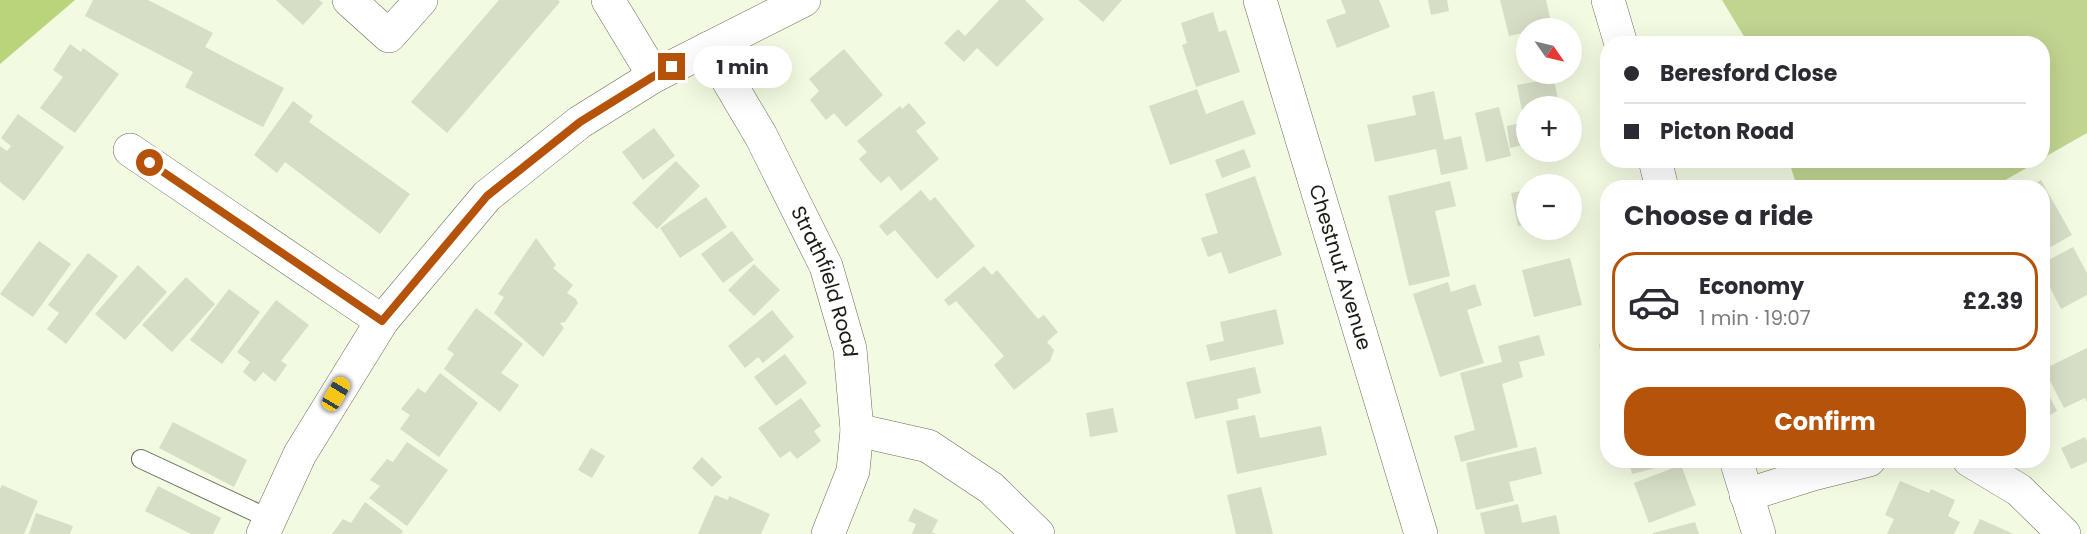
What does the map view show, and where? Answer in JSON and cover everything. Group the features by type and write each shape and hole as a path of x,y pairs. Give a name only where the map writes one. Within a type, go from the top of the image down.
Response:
{"street":[{"path":"349,0 389,36 421,0"},
{"path":"608,0 654,76"},
{"path":"266,526 300,454 382,321 487,196 580,122 654,76 804,0"},
{"name":"Chestnut Avenue","path":"1260,0 1421,534"},
{"path":"1608,0 1619,36"},
{"name":"Strathfield Road","path":"709,48 761,136 826,266 850,349 857,430 853,471 828,534"},
{"path":"130,150 382,321"},
{"path":"857,430 928,446 991,488 1038,534"},
{"path":"1738,468 1759,534"},
{"path":"1746,495 1838,468"},
{"path":"1982,468 2019,490 2064,534"}],"lane":[{"path":"141,459 266,526"}],"green space":[{"path":"0,0 75,0 0,64"},
{"path":"1722,0 2087,0 2087,133 2050,154 2050,36 1744,36"},
{"path":"1791,168 2027,168 2005,180 1795,180"}],"building":[{"path":"93,0 148,0 213,33 205,47 284,88 263,127 185,87 193,72 85,16"},
{"path":"276,0 319,0 323,3 303,25"},
{"path":"499,0 558,0 560,2 447,133 411,102"},
{"path":"999,0 1025,0 1044,19 997,67 977,48 964,62 944,43 958,29 965,36"},
{"path":"1078,0 1122,0 1103,22"},
{"path":"1341,0 1379,0 1390,27 1337,48 1326,20 1346,13"},
{"path":"1428,0 1447,0 1449,11 1431,15"},
{"path":"1500,0 1546,0 1550,18 1516,18 1516,34 1509,36"},
{"path":"1213,12 1219,32 1226,30 1240,72 1196,87 1182,45 1187,43 1181,23"},
{"path":"70,44 81,52 83,48 119,74 75,133 40,108 63,77 53,70"},
{"path":"844,49 883,95 846,127 834,113 826,120 810,100 819,91 809,79"},
{"path":"1555,84 1557,96 1519,96 1517,85"},
{"path":"1197,89 1206,114 1243,100 1256,134 1170,165 1149,106"},
{"path":"1434,91 1444,140 1461,136 1468,169 1441,175 1436,149 1375,162 1367,125 1416,115 1412,96"},
{"path":"293,101 313,116 309,122 410,194 380,234 285,162 277,173 254,155"},
{"path":"909,103 926,123 916,131 939,159 901,191 889,176 881,183 871,173 859,159 867,152 857,141 900,106 902,109"},
{"path":"1499,107 1511,156 1486,162 1475,113"},
{"path":"18,114 64,147 24,201 0,182 0,146 7,151 11,146 1,138"},
{"path":"1516,124 1516,147 1510,148 1507,126"},
{"path":"654,128 675,156 643,180 622,152"},
{"path":"1244,149 1251,167 1222,178 1215,160"},
{"path":"676,161 700,186 657,229 632,203"},
{"path":"1255,176 1282,255 1229,274 1221,252 1208,257 1201,238 1218,233 1205,194"},
{"path":"1450,181 1456,206 1435,211 1450,276 1409,286 1388,196"},
{"path":"921,190 930,201 935,197 975,246 937,279 895,230 887,236 879,226"},
{"path":"1516,192 1516,217 1511,193"},
{"path":"2050,196 2072,235 2050,247"},
{"path":"706,197 727,227 680,258 660,228"},
{"path":"732,231 754,260 723,283 701,254"},
{"path":"536,238 556,265 553,268 573,285 567,293 578,303 565,322 560,323 564,328 543,357 494,313 504,297 498,294"},
{"path":"39,241 71,264 33,317 0,294"},
{"path":"2073,247 2087,273 2087,295 2061,309 2050,288 2050,259"},
{"path":"88,253 118,276 66,344 47,329 59,313 48,305"},
{"path":"1570,258 1582,305 1534,317 1522,270"},
{"path":"754,264 780,290 754,316 728,290"},
{"path":"138,265 167,292 125,340 95,314"},
{"path":"984,266 992,275 997,270 1038,319 1044,315 1058,332 1047,342 1054,350 1050,361 1014,390 994,365 1004,356 956,301 949,306 944,300"},
{"path":"186,277 215,304 172,352 142,325"},
{"path":"1448,282 1451,292 1475,284 1482,305 1467,310 1484,363 1440,377 1413,294"},
{"path":"229,289 260,312 222,364 190,340"},
{"path":"276,300 309,325 281,361 287,365 275,382 263,372 255,382 243,372 250,362 237,352"},
{"path":"476,308 523,344 501,373 519,385 500,412 444,369 454,354 447,349"},
{"path":"1276,309 1284,344 1210,361 1206,345 1224,341 1220,322"},
{"path":"772,310 794,337 763,363 758,357 745,368 728,346"},
{"path":"1539,335 1545,355 1519,362 1523,377 1502,384 1518,447 1461,462 1454,436 1475,430 1460,373 1502,362 1498,346"},
{"path":"2087,348 2087,403 2085,398 2064,408 2050,381 2050,366"},
{"path":"785,354 807,383 776,406 754,377"},
{"path":"1255,367 1261,393 1237,399 1239,409 1195,419 1186,382"},
{"path":"440,373 478,403 439,457 400,429 410,415 401,409 418,388 425,393"},
{"path":"801,398 821,426 814,431 821,441 797,459 790,451 780,458 758,428"},
{"path":"2050,398 2057,411 2050,415"},
{"path":"1113,408 1118,432 1090,437 1086,413"},
{"path":"1255,415 1260,438 1321,426 1327,455 1237,474 1226,421"},
{"path":"173,422 247,460 234,487 159,448"},
{"path":"2085,437 2087,462 2071,469 2061,448"},
{"path":"407,442 448,470 407,526 369,498 380,486 370,480 387,459 393,462"},
{"path":"1536,447 1542,474 1509,482 1514,501 1476,510 1466,463"},
{"path":"591,448 605,456 592,478 578,470"},
{"path":"702,457 722,477 712,487 692,468"},
{"path":"1631,468 1656,468 1632,474"},
{"path":"1673,468 1682,468 1696,505 1649,523 1634,483"},
{"path":"1900,481 1929,493 1931,489 1955,500 1948,516 1960,522 1954,534 1887,534 1894,519 1885,515"},
{"path":"2,485 38,501 24,534 0,534 0,489"},
{"path":"158,486 221,518 213,534 191,534 145,511"},
{"path":"1261,487 1273,534 1236,534 1227,495"},
{"path":"715,495 728,500 729,496 770,514 761,534 698,534"},
{"path":"365,502 403,531 401,534 332,534 343,519 351,523"},
{"path":"1518,504 1522,523 1556,515 1560,534 1485,534 1480,513"},
{"path":"914,508 938,520 932,532 936,534 912,534 916,524 908,521"},
{"path":"36,513 73,526 70,534 29,534"},
{"path":"1980,519 2007,531 2013,534 1973,534"},
{"path":"1695,522 1699,534 1653,534 1653,533"}],"route":[{"path":"150,163 382,321 487,196 580,122 672,67"}]}
